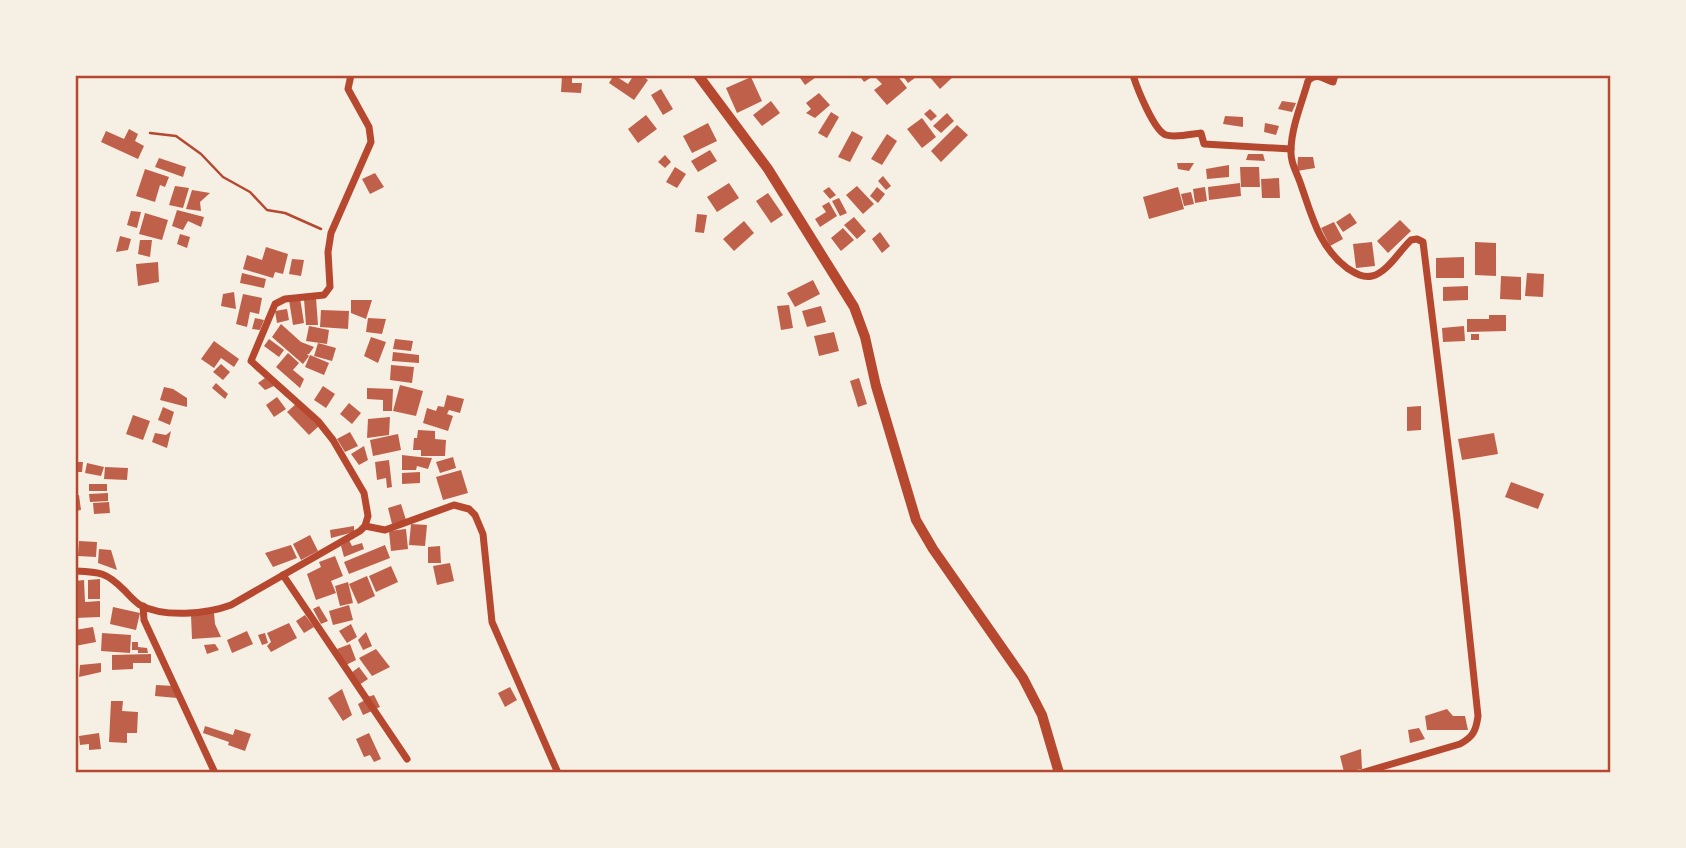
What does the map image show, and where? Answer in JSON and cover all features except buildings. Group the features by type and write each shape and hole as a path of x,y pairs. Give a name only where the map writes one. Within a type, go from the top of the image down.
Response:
{"street":[{"path":"75,571 94,571 108,575 143,606 187,614 215,611 231,605 365,526 368,516 365,493 325,429 251,361 275,303 285,299 324,295 328,292 331,280 328,252 331,233 371,142 369,127 348,89 351,75"},
{"path":"698,75 768,169 854,307 865,337 876,386 916,520 933,549 1023,678 1045,723 1059,773"},
{"path":"1133,75 1156,124 1166,135 1201,132 1204,144 1291,149"},
{"path":"1335,75 1333,82 1318,76 1308,81 1296,116 1291,149 1293,169 1321,239 1334,258 1356,274 1367,277 1376,275 1411,240 1423,242 1478,716 1476,730 1460,744 1361,773"},
{"path":"365,526 385,530 454,505 469,509 475,515 483,534 492,622 558,773"},
{"path":"283,575 407,759"},
{"path":"143,606 144,620 215,773"}],"path":[{"path":"150,133 176,136 201,154 222,177 250,192 270,211 285,213 331,233"}]}
